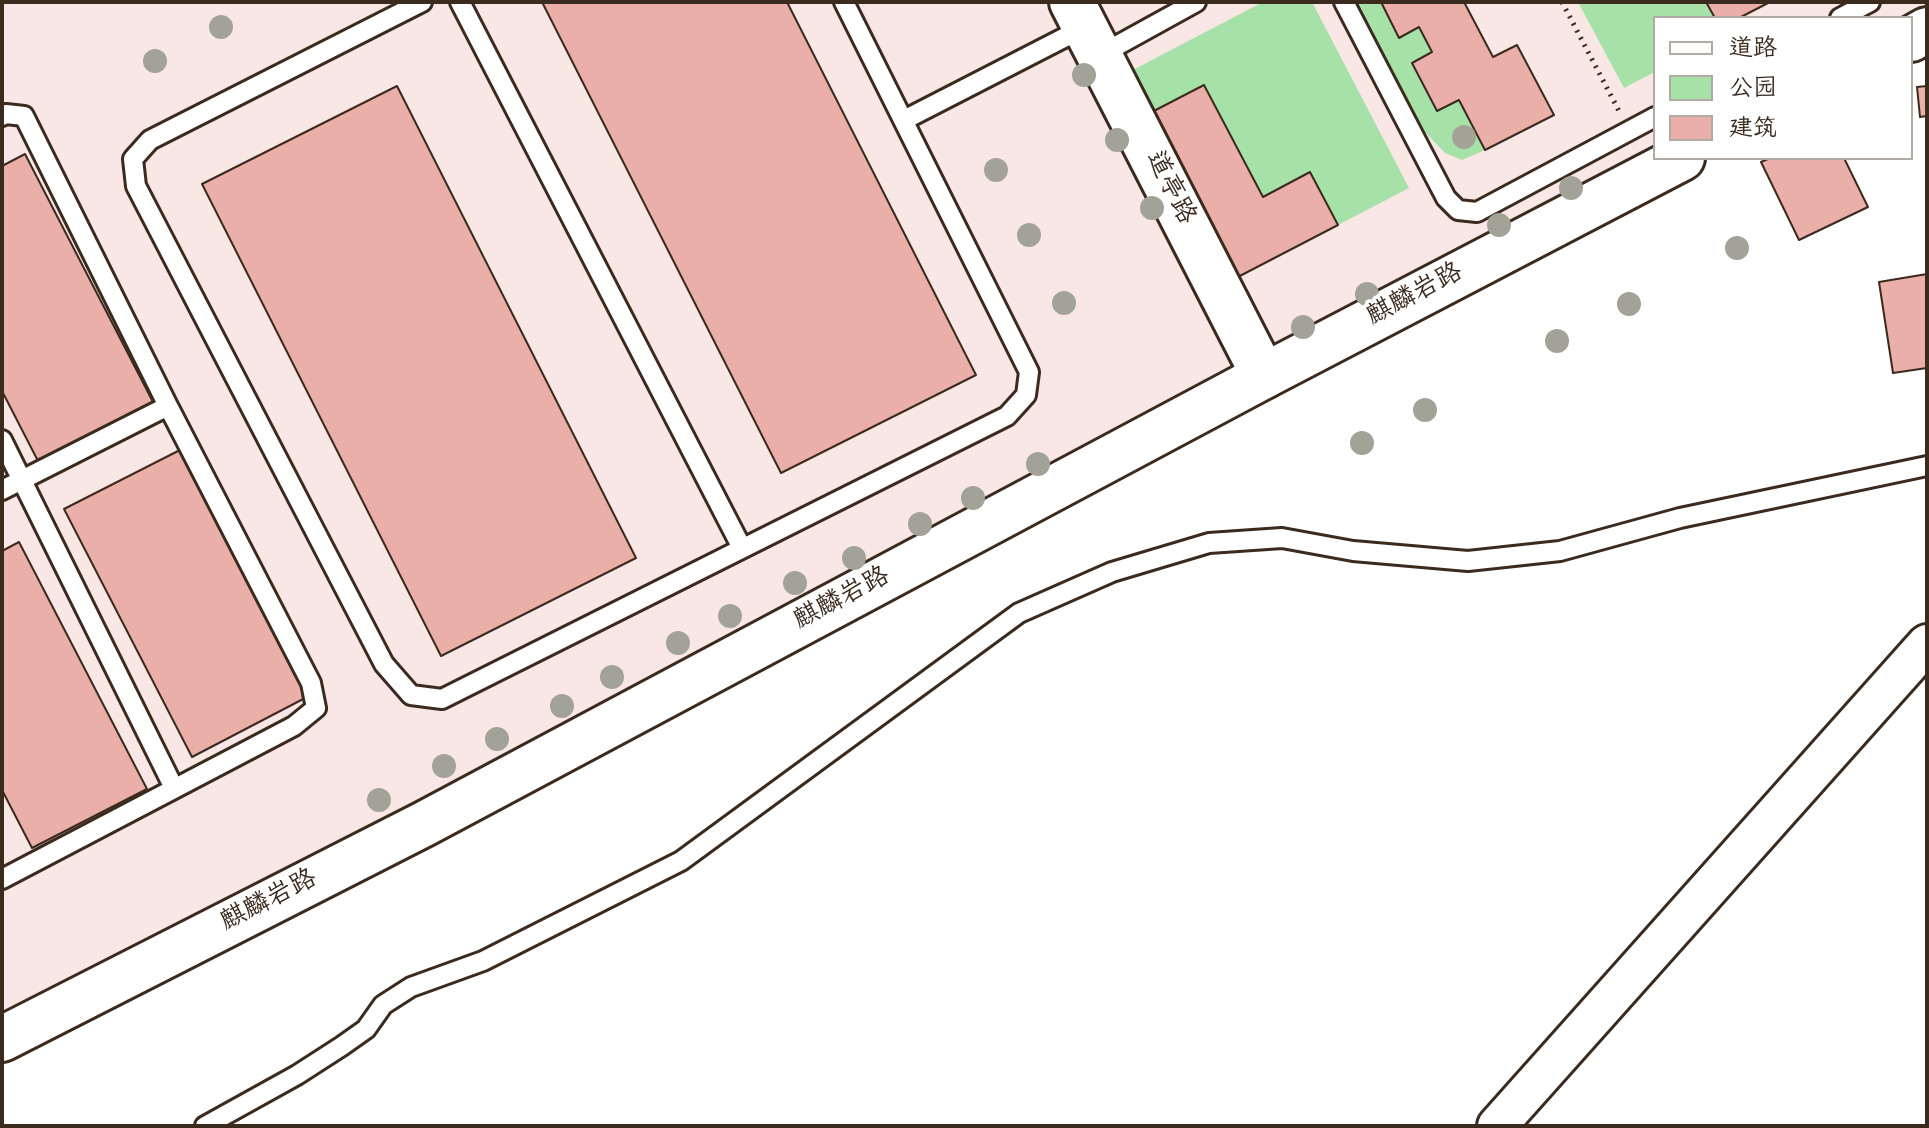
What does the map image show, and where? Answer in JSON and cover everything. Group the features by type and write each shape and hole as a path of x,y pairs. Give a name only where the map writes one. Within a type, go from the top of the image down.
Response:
{"main road":[{"name":"道亭路","path":"1086,28 1264,376"},
{"name":"麒麟岩路","path":"2,1039 424,824 1264,376 1678,160"}],"street":[{"path":"1497,1126 1927,644"}],"lane":[{"path":"422,2 150,140 133,159 136,186 384,664 411,695 442,699 1007,416 1026,395 1029,372 844,2"},
{"path":"460,2 742,548"},
{"path":"904,120 1086,28 1196,2"},
{"path":"1344,2 1446,198 1458,210 1477,212 1653,118"},
{"path":"1844,16 1870,2"},
{"path":"2,116 24,116 168,406 311,683 316,708 294,726 4,873"},
{"path":"2,490 168,406"},
{"path":"2,440 174,788"},
{"path":"205,1126 342,1046 366,1029 383,1005 411,987 483,961 681,861 1019,613 1112,572 1209,543 1282,538 1353,551 1468,561 1560,551 1680,518 1927,466"}],"path":[{"path":"1562,2 1630,130"}],"shaded area":[{"path":"2,2 1927,2 1927,33 1913,20 1913,16 1653,16 1653,159 2,1039"}],"green space":[{"path":"1263,2 1312,2 1409,188 1338,225 1310,172 1263,197 1148,114 1127,73"},
{"path":"1354,2 1381,2 1399,37 1419,27 1432,52 1412,63 1437,111 1459,100 1485,150 1462,160 1445,153 1424,131"},
{"path":"1578,2 1706,2 1714,16 1653,16 1653,73 1624,88"}],"building":[{"path":"542,2 787,2 976,375 781,473"},
{"path":"1381,2 1464,2 1493,57 1517,45 1554,115 1485,150 1459,100 1437,111 1412,63 1432,52 1419,27 1399,38"},
{"path":"1706,2 1770,2 1743,16 1714,16"},
{"path":"1204,85 1263,197 1310,172 1338,225 1234,279 1148,114"},
{"path":"397,86 636,558 441,656 202,184"},
{"path":"1927,86 1927,116 1920,117 1917,87"},
{"path":"25,154 153,402 38,461 2,391 2,166"},
{"path":"1845,160 1868,207 1799,240 1761,162"},
{"path":"1927,274 1927,368 1893,373 1879,282"},
{"path":"180,450 307,697 192,757 64,509"},
{"path":"19,542 147,789 32,848 2,790 2,551"}]}
